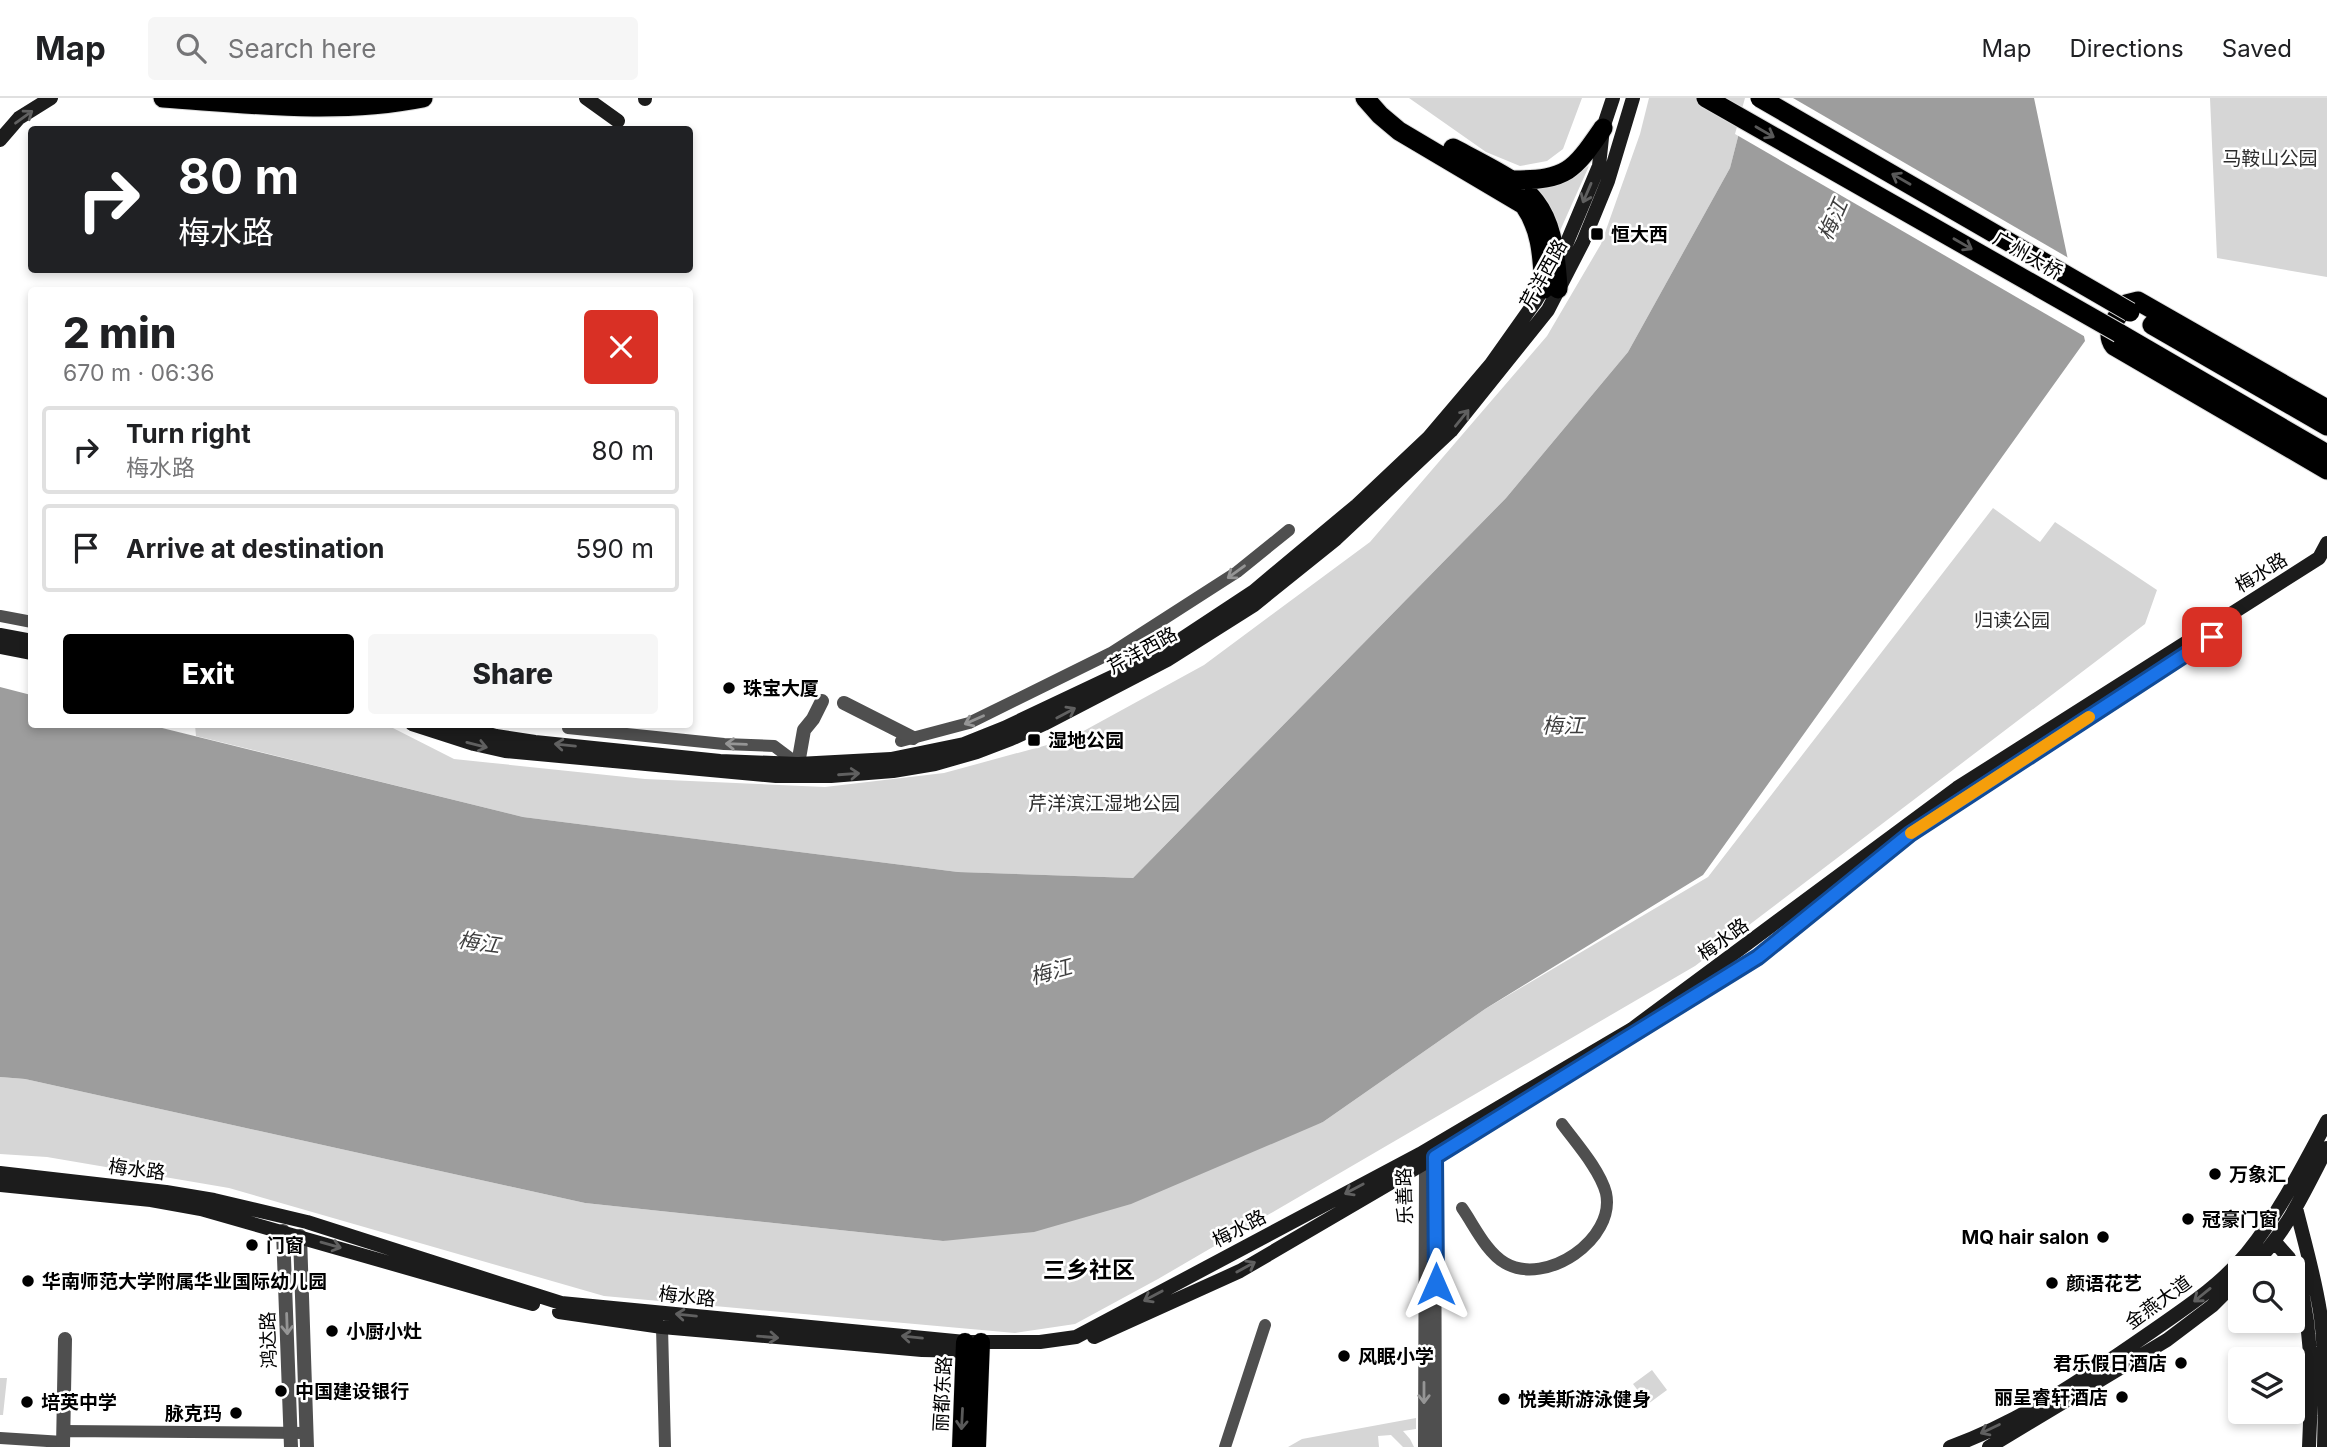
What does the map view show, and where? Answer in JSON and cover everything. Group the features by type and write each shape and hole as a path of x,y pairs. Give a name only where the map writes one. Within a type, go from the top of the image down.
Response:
{"highway":[{"path":"163,98 297,107 351,107 423,98"},
{"path":"1365,98 1399,131 1524,205 1535,221 1551,289"},
{"path":"1381,98 1401,118 1514,180 1537,202 1547,219 1553,239 1557,266 1551,289"},
{"name":"广州大桥","path":"1706,98 2327,454"},
{"name":"广州大桥","path":"1760,98 2327,426"},
{"path":"1514,180 1545,180 1567,171 1581,160 1603,128"},
{"path":"2327,409 2138,302 2126,304 2108,331 2114,346 2327,470"}],"main road":[{"path":"0,140 19,118 51,98"},
{"path":"586,98 618,121"},
{"name":"芹洋西路","path":"1557,266 1599,166 1603,128 1613,98"},
{"name":"芹洋西路","path":"466,728 535,742 720,761 798,764 891,759 964,744 1004,728 1164,650 1254,591 1357,505 1429,437 1492,364 1551,289 1583,242 1608,181 1633,98"},
{"name":"芹洋西路","path":"424,728 474,744 518,753 776,776 831,776 893,771 935,764 977,752 1044,724 1167,660 1254,605 1336,539 1451,431 1548,310 1551,289"},
{"name":"梅水路","path":"1428,1156 1632,1029 1957,788 2319,558 2327,544"},
{"name":"梅水路","path":"0,1173 214,1200 307,1222 561,1303 973,1347 1055,1351 1071,1347 1240,1270 1758,957 1910,834 2327,560"},
{"path":"0,635 28,639"},
{"path":"0,647 28,652"},
{"name":"金燕大道","path":"1950,1447 2026,1412 2079,1382 2203,1295 2246,1254 2288,1194 2327,1122"},
{"path":"2261,1256 2296,1208 2327,1147"},
{"name":"梅水路","path":"0,1185 151,1200 201,1209 561,1312 662,1327 922,1350 973,1347"},
{"path":"2296,1208 2315,1280 2321,1317 2325,1369 2324,1447"},
{"path":"2274,1241 2289,1258 2300,1278 2312,1374 2309,1447"},
{"name":"金燕大道","path":"1989,1447 2167,1340 2212,1306 2228,1290"},
{"name":"丽都东路","path":"961,1447 973,1347"},
{"name":"丽都东路","path":"973,1347 976,1447"}],"street":[{"path":"844,703 907,739 969,723 1111,653 1237,572 1289,530"},
{"path":"0,616 28,621"},
{"path":"568,728 724,744 774,746 798,764 804,730 822,702"},
{"path":"1462,1208 1488,1246 1505,1263 1525,1269 1549,1267 1567,1261 1583,1249 1597,1230 1607,1208 1606,1191 1587,1157 1562,1125"},
{"name":"乐善路","path":"1424,1447 1428,1156"},
{"name":"乐善路","path":"1428,1156 1436,1447"},
{"name":"鸿达路","path":"283,1231 291,1440"},
{"name":"鸿达路","path":"300,1236 307,1440"},
{"path":"1225,1447 1265,1325"},
{"path":"662,1327 665,1447"},
{"path":"63,1440 65,1339"},
{"path":"0,1438 307,1440"}],"green space":[{"path":"1409,98 1582,98 1563,149 1547,161 1520,166 1486,152"},
{"name":"芹洋滨江湿地公园","path":"1649,98 1748,98 1730,168 1628,352 1506,498 1133,878 958,872 523,817 196,736 195,728 393,728 454,759 645,779 825,787 944,773 1069,739 1204,665 1370,542 1547,336 1601,244 1640,134"},
{"name":"马鞍山公园","path":"2210,98 2327,98 2327,277 2217,258"},
{"path":"1589,166 1559,233 1553,211 1537,188 1564,180"},
{"name":"归读公园","path":"1993,508 2040,542 2055,522 2157,590 2145,624 1695,966 1158,1279 1075,1324 1015,1333 604,1296 229,1188 47,1157 0,1154 0,1077 25,1079 585,1203 943,1241 1323,1122 1485,1009 1708,877"},
{"path":"1652,1370 1667,1390 1648,1404 1633,1384"},
{"path":"0,1378 7,1378 3,1415 0,1415"},
{"path":"1416,1418 1416,1429 1403,1431 1414,1447 1403,1447 1391,1435 1378,1436 1379,1447 1288,1447 1302,1439"}],"water":[{"name":"梅江","path":"1748,98 2034,98 2085,341 1703,875 1485,1009 1323,1122 1131,1204 1034,1232 943,1241 585,1203 25,1079 0,1077 0,687 28,694 28,728 162,728 523,817 958,872 1133,878 1506,498 1628,352 1730,168"}],"pier":[{"path":"1745,98 1793,98 2072,260 2089,339 1735,134"}],"slow traffic":[{"path":"1911,833 2089,717"}],"place":[{"name":"恒大西","path":"1597,234"},
{"name":"珠宝大厦","path":"729,688"},
{"name":"湿地公园","path":"1034,740"},
{"name":"万象汇","path":"2215,1174"},
{"name":"冠豪门窗","path":"2188,1219"},
{"name":"MQ hair salon","path":"2103,1237"},
{"name":"门窗","path":"252,1245"},
{"name":"华南师范大学附属华业国际幼儿园","path":"28,1281"},
{"name":"颜语花艺","path":"2052,1283"},
{"name":"小厨小灶","path":"332,1331"},
{"name":"风眠小学","path":"1344,1356"},
{"name":"君乐假日酒店","path":"2181,1363"},
{"name":"中国建设银行","path":"281,1391"},
{"name":"丽呈睿轩酒店","path":"2122,1397"},
{"name":"悦美斯游泳健身","path":"1504,1399"},
{"name":"培英中学","path":"27,1402"},
{"name":"脉克玛","path":"236,1413"}],"district":[{"name":"三乡社区","path":"1089,1270"}],"route":[{"path":"1436,1284 1435,1157 1758,957 1910,834 2212,637"}]}
